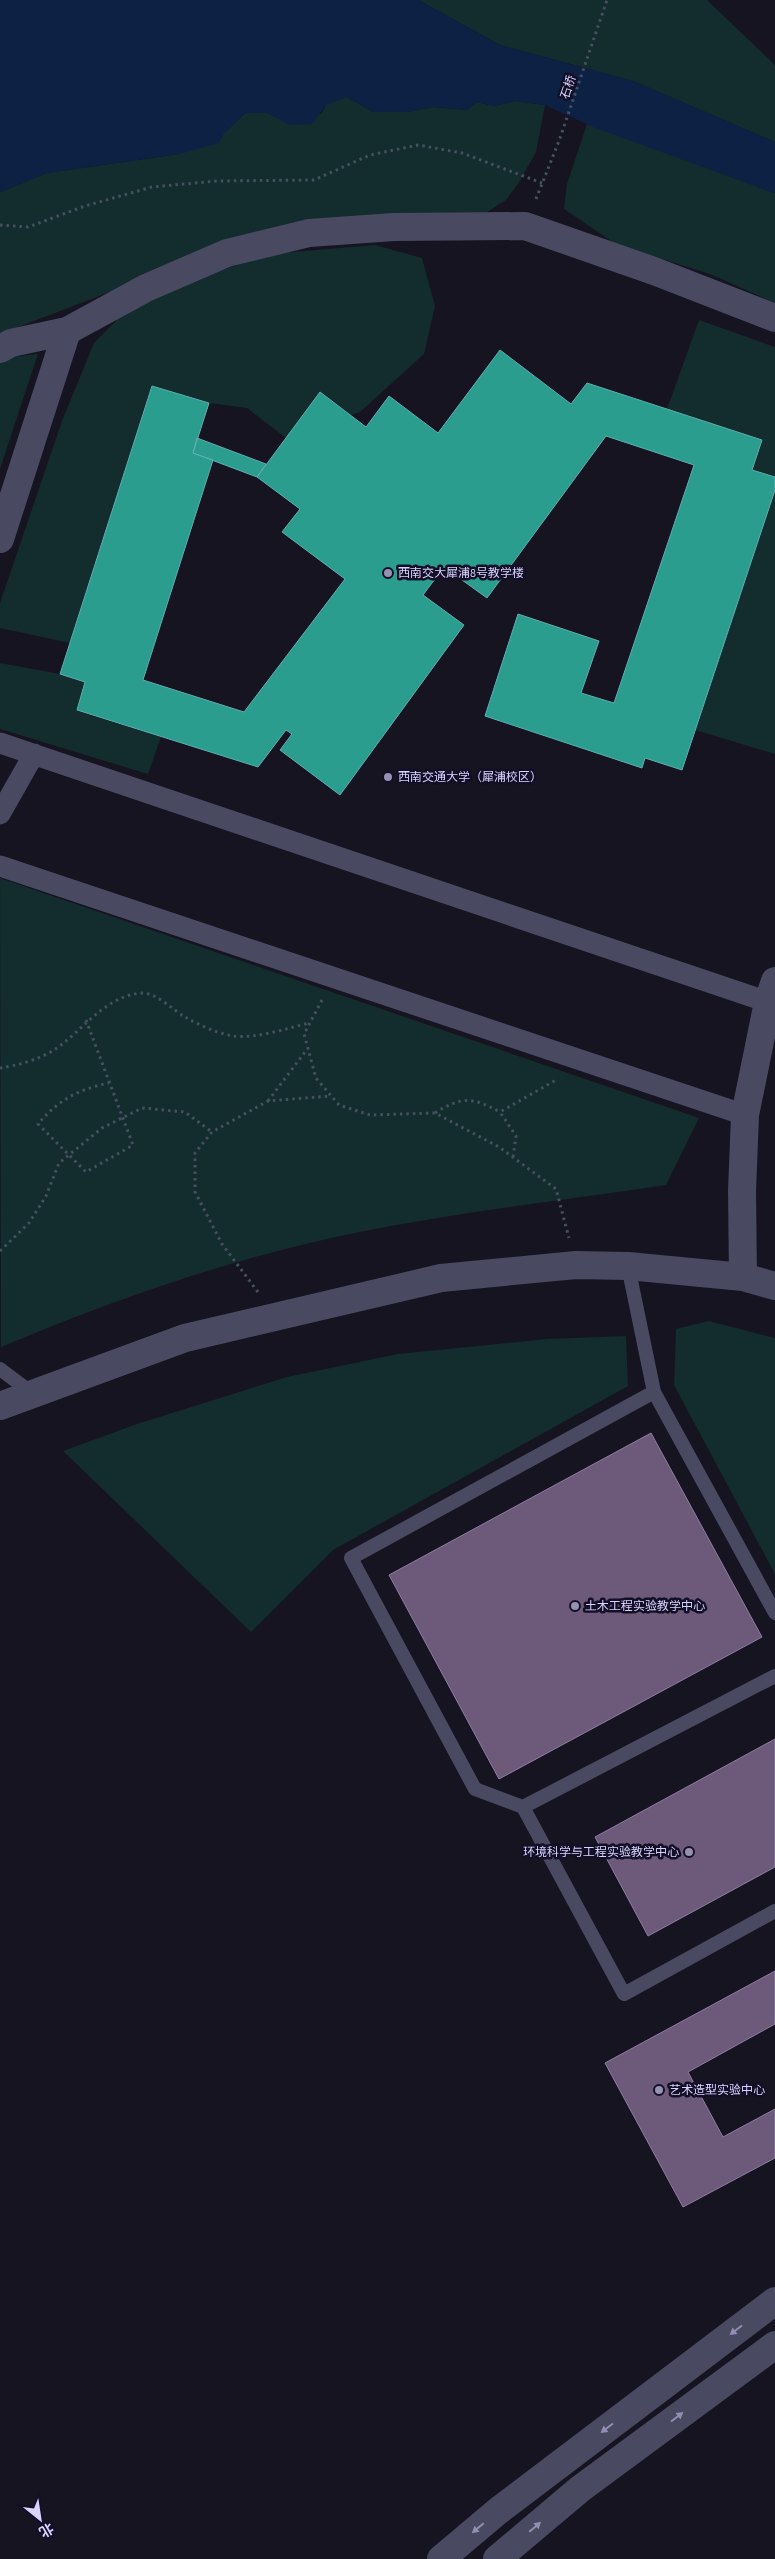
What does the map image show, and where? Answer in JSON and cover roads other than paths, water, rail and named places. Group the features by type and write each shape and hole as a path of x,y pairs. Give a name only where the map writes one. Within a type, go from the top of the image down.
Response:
{"street":[{"path":"0,349 11,343 67,331 146,288 227,253 309,233 394,227 525,226 654,271 775,318"},
{"path":"0,539 67,331"},
{"path":"0,743 772,992 744,1115 742,1191 743,1277"},
{"path":"0,814 34,754"},
{"path":"0,866 744,1115"},
{"path":"0,1406 185,1338 441,1278 576,1265 628,1266 743,1277 775,1286"},
{"path":"441,2559 498,2512 775,2301"},
{"path":"498,2559 580,2489 775,2345"}],"lane":[{"path":"628,1266 654,1392 775,1613"},
{"path":"0,1369 32,1393"},
{"path":"654,1392 351,1558 475,1789 523,1807 624,1994 775,1911"},
{"path":"523,1807 775,1676"}],"water":[{"path":"0,0 418,0 500,45 633,81 775,142 775,193 593,127 545,105 516,101 494,106 477,102 467,110 433,107 408,112 373,112 347,97 327,104 312,124 290,125 267,113 245,113 224,133 219,143 179,154 47,173 0,192"}],"place":[{"name":"西南交大犀浦8号教学楼","path":"388,573"},
{"name":"西南交通大学（犀浦校区）","path":"388,777"},
{"name":"土木工程实验教学中心","path":"575,1606"},
{"name":"环境科学与工程实验教学中心","path":"689,1852"},
{"name":"艺术造型实验中心","path":"659,2090"}]}
